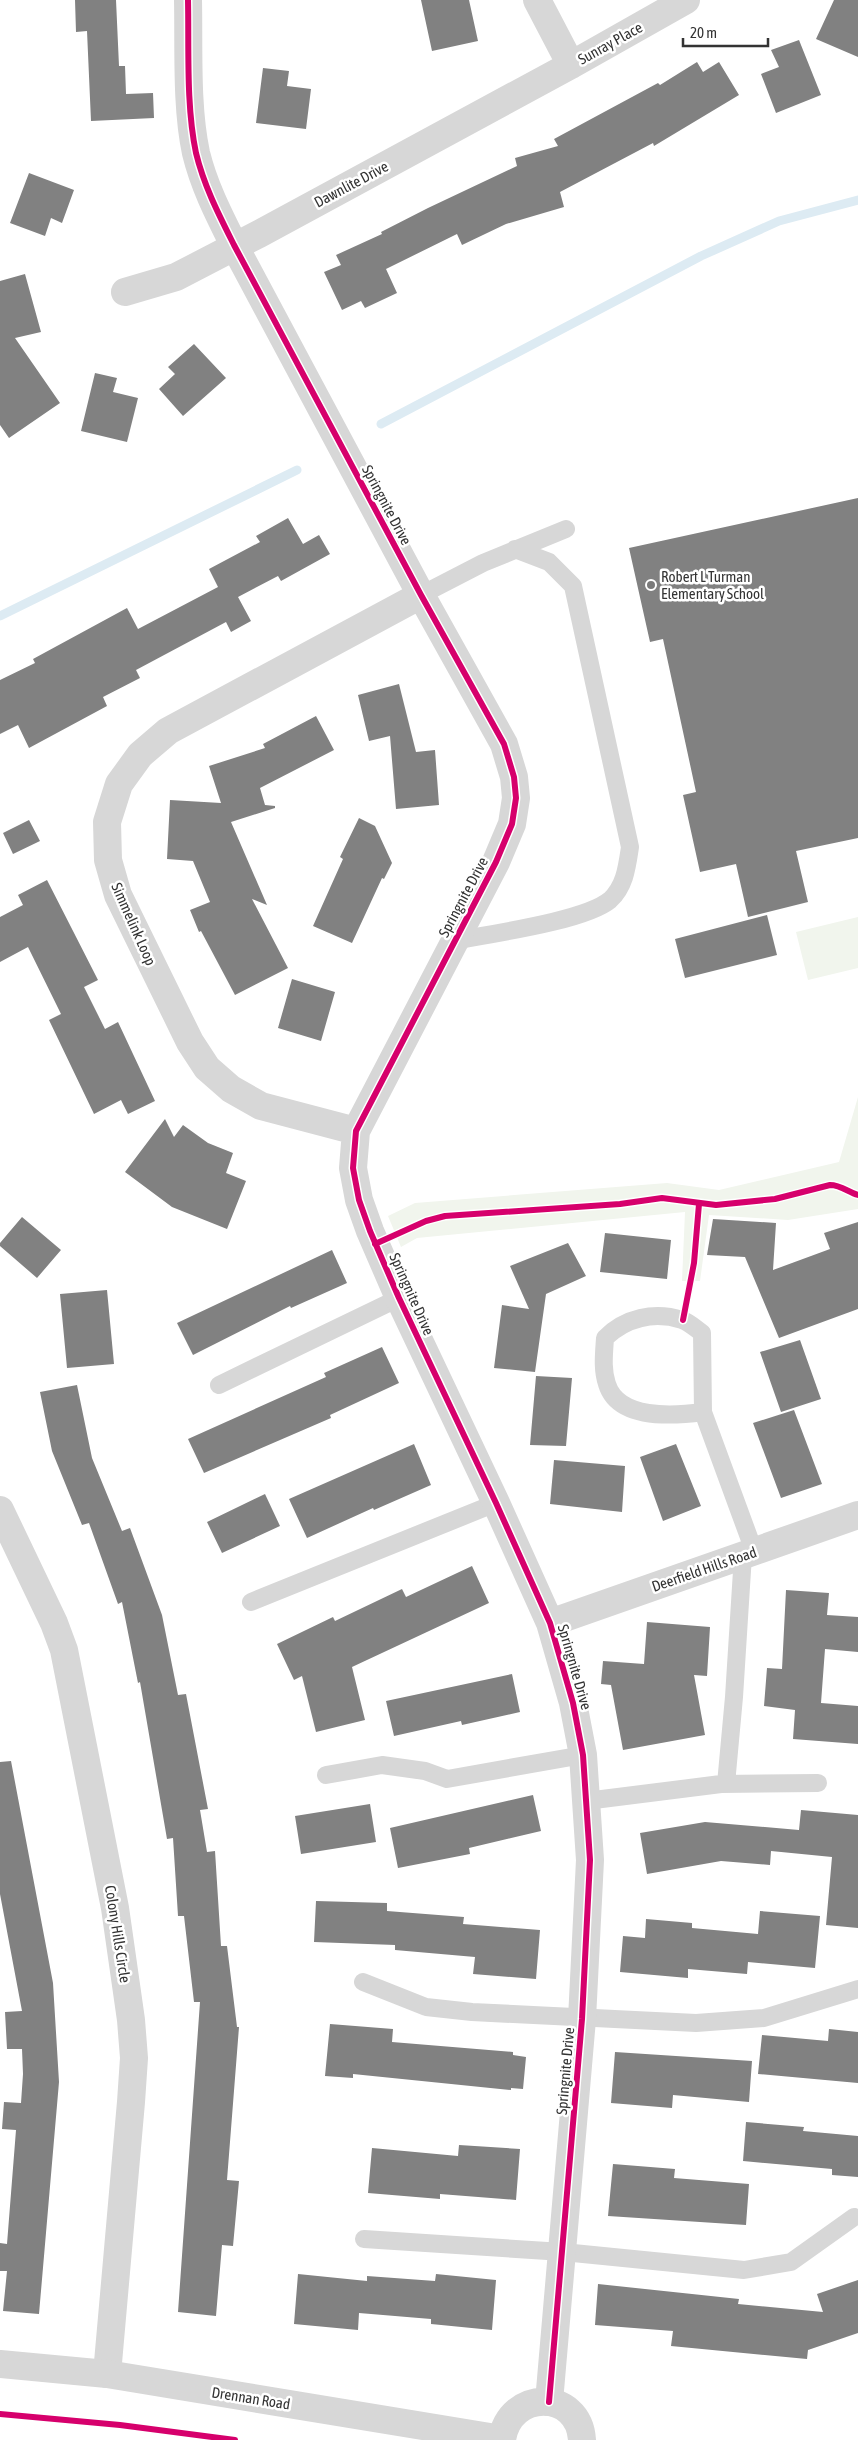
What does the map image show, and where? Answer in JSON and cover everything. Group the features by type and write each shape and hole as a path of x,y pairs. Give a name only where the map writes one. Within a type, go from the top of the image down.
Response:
{"street":[{"name":"Springnite Drive","path":"188,0 191,109 196,152 208,192 234,245 421,595 504,744 514,777 516,798 512,824 496,862 356,1131 353,1168 359,1200 399,1298 496,1503 550,1623 574,1703 583,1755 590,1860 582,2019 549,2402"},
{"name":"Sunray Place","path":"537,0 571,65 686,0"},
{"name":"Dawnlite Drive","path":"125,292 176,277 571,65"},
{"name":"Simmelink Loop","path":"356,1131 260,1106 231,1089 207,1068 190,1042 118,895 108,860 107,822 119,784 140,755 168,730 421,595"},
{"name":"Colony Hills Circle","path":"0,1510 54,1623 64,1650 115,1908 131,2020 134,2058 107,2374"},
{"name":"Deerfield Hills Road","path":"550,1623 858,1515"},
{"name":"Drennan Road","path":"0,2364 107,2374 502,2440"},
{"path":"502,2440 505,2426 512,2415 522,2406 535,2401 560,2405 570,2412 578,2421 582,2440"}],"lane":[{"path":"421,595 446,581 515,549 566,529"},
{"path":"454,941 586,914 610,900 626,877 630,847 573,586 549,562 515,549"},
{"path":"218,1385 399,1298"},
{"path":"703,1412 677,1415 652,1413 624,1406 607,1386 603,1367 605,1338 616,1327 647,1315 683,1320 702,1333 703,1412 748,1553 726,1784"},
{"path":"251,1602 496,1503"},
{"path":"326,1775 382,1766 425,1771 447,1779 583,1755"},
{"path":"586,1801 726,1784 818,1783"},
{"path":"363,1982 426,2007 582,2019 696,2023 764,2018 858,1989"},
{"path":"364,2239 563,2252 744,2270 791,2262 854,2216"}],"shaded area":[{"path":"858,917 858,968 808,980 796,932"},
{"path":"858,1097 858,1209 788,1220 709,1215 700,1281 682,1281 685,1212 417,1238 401,1247 388,1216 415,1203 667,1183 719,1190 839,1162"}],"building":[{"path":"75,0 116,0 119,66 125,66 126,94 153,93 154,118 91,121 87,31 76,32"},
{"path":"421,0 469,0 478,41 432,51"},
{"path":"834,0 858,0 858,57 816,39"},
{"path":"799,40 821,95 776,113 761,74 779,67 771,50"},
{"path":"697,62 703,72 719,62 739,95 654,146 653,143 560,192 564,207 506,224 462,245 457,234 386,269 397,293 365,308 361,301 342,310 324,272 341,265 336,255 382,234 381,232 428,208 517,166 515,158 558,146 554,139 658,83 660,85"},
{"path":"263,68 289,71 287,86 311,89 306,129 256,123"},
{"path":"29,173 74,190 62,223 51,218 45,236 10,223"},
{"path":"25,274 41,332 15,338 60,403 9,438 0,425 0,281"},
{"path":"194,344 226,378 183,416 159,389 175,374 168,367"},
{"path":"95,373 117,378 113,392 138,398 127,442 81,431"},
{"path":"858,498 858,838 796,851 808,902 748,917 736,864 700,872 683,795 696,792 663,639 650,642 629,548"},
{"path":"288,518 303,544 319,535 330,554 281,581 278,576 238,597 251,621 231,632 226,622 136,670 140,678 103,697 107,706 29,748 18,725 0,734 0,680 35,663 33,659 127,608 138,629 218,587 209,569 260,542 256,536"},
{"path":"399,684 416,752 435,750 439,805 396,809 390,736 369,741 358,695"},
{"path":"316,716 334,750 260,788 265,805 275,806 275,808 231,822 267,905 252,899 288,968 235,995 201,931 199,932 190,910 210,902 193,861 167,859 170,800 221,803 209,766 265,748 263,744"},
{"path":"359,818 375,826 392,863 384,879 382,878 352,943 313,926 343,859 340,857"},
{"path":"29,820 40,841 13,854 3,833"},
{"path":"47,880 98,980 84,987 105,1029 118,1022 155,1101 128,1114 121,1100 94,1114 49,1020 61,1014 28,947 0,962 0,917 23,905 18,895"},
{"path":"767,915 777,955 685,978 675,939"},
{"path":"292,979 335,992 321,1041 278,1028"},
{"path":"165,1119 174,1137 183,1125 208,1143 233,1153 226,1173 246,1181 227,1229 172,1207 125,1172"},
{"path":"22,1217 61,1250 37,1278 0,1246 0,1243"},
{"path":"713,1219 776,1223 773,1270 830,1249 824,1233 858,1222 858,1309 779,1338 745,1257 707,1255"},
{"path":"605,1233 671,1240 667,1279 600,1272"},
{"path":"568,1243 586,1276 546,1294 535,1372 494,1368 502,1305 529,1309 510,1266"},
{"path":"332,1250 347,1283 291,1308 290,1306 193,1355 177,1323"},
{"path":"107,1290 114,1364 67,1368 60,1294"},
{"path":"800,1340 821,1399 781,1412 760,1352"},
{"path":"382,1347 399,1383 330,1415 331,1418 204,1473 188,1439 326,1377 324,1373"},
{"path":"536,1376 572,1378 566,1446 530,1445"},
{"path":"77,1385 92,1458 122,1531 130,1528 162,1615 178,1695 186,1694 208,1809 200,1810 207,1852 215,1851 221,1946 227,1946 237,2027 239,2027 227,2180 239,2181 233,2246 222,2245 216,2316 178,2312 200,2002 194,2002 184,1916 178,1916 173,1838 167,1839 140,1682 138,1683 122,1602 118,1604 89,1523 82,1525 52,1451 40,1392"},
{"path":"794,1410 822,1484 781,1498 753,1423"},
{"path":"414,1444 431,1485 374,1510 373,1508 307,1538 289,1499"},
{"path":"676,1444 701,1506 663,1521 640,1457"},
{"path":"554,1460 625,1466 622,1512 550,1504"},
{"path":"265,1494 280,1526 222,1553 207,1522"},
{"path":"472,1566 489,1603 352,1667 365,1720 316,1732 302,1676 294,1680 277,1644 333,1617 335,1621 402,1589 406,1597"},
{"path":"786,1590 829,1593 827,1615 858,1617 858,1652 825,1649 821,1703 858,1706 858,1744 793,1739 795,1710 764,1706 767,1668 782,1669"},
{"path":"647,1622 710,1627 707,1676 694,1675 705,1735 623,1750 611,1685 601,1684 603,1661 644,1664"},
{"path":"512,1674 520,1712 462,1725 461,1721 394,1736 386,1701"},
{"path":"11,1761 53,1983 59,2082 39,2314 3,2311 7,2271 0,2271 0,2243 7,2244 16,2130 2,2129 4,2102 21,2103 23,2074 22,2049 7,2049 5,2012 22,2011 0,1894 0,1762"},
{"path":"533,1795 541,1831 469,1848 470,1854 398,1868 390,1828"},
{"path":"370,1804 376,1842 301,1854 295,1816"},
{"path":"801,1810 858,1815 858,1928 826,1925 832,1857 771,1851 770,1865 721,1861 647,1874 640,1833 705,1822 799,1830"},
{"path":"316,1901 387,1903 387,1911 464,1917 463,1924 540,1930 536,1979 473,1974 475,1957 395,1950 395,1945 314,1942"},
{"path":"760,1911 820,1916 815,1968 748,1962 747,1974 688,1969 688,1978 620,1972 623,1936 645,1938 646,1919 692,1923 692,1928 758,1934"},
{"path":"330,2024 393,2029 392,2042 513,2052 513,2055 526,2057 523,2089 511,2088 511,2090 353,2074 353,2078 325,2076"},
{"path":"829,2029 858,2032 858,2083 758,2074 762,2035 828,2041"},
{"path":"615,2052 752,2061 749,2102 673,2095 672,2108 611,2103"},
{"path":"746,2122 804,2127 803,2131 858,2136 858,2177 832,2175 832,2169 743,2161"},
{"path":"459,2145 520,2149 516,2200 440,2194 440,2199 368,2193 372,2148 458,2156"},
{"path":"613,2164 675,2169 674,2178 749,2184 746,2225 608,2216"},
{"path":"298,2274 367,2281 367,2276 435,2281 436,2274 496,2280 492,2330 431,2324 431,2319 359,2313 358,2330 294,2324"},
{"path":"858,2280 858,2333 808,2350 807,2359 671,2346 673,2331 595,2325 598,2284 739,2299 738,2304 823,2312 817,2294"}],"waterway":[{"path":"381,424 701,256 779,221 858,200"},
{"path":"0,616 297,470"}],"cycle path":[{"path":"188,0 189,77 193,135 199,165 212,200 234,245 421,595 504,744 514,777 516,798 512,824 496,862 356,1131 353,1168 359,1200 370,1231 399,1298 496,1503 550,1623 573,1703 583,1755 590,1860 582,2019 549,2402"},
{"path":"375,1244 426,1221 445,1216 620,1204 662,1198 716,1205 775,1199 830,1185 838,1186 858,1195"},
{"path":"683,1320 694,1263 699,1204"},
{"path":"0,2414 120,2425 235,2440"}],"place":[{"name":"Robert L Turman Elementary School","path":"651,585"}]}
